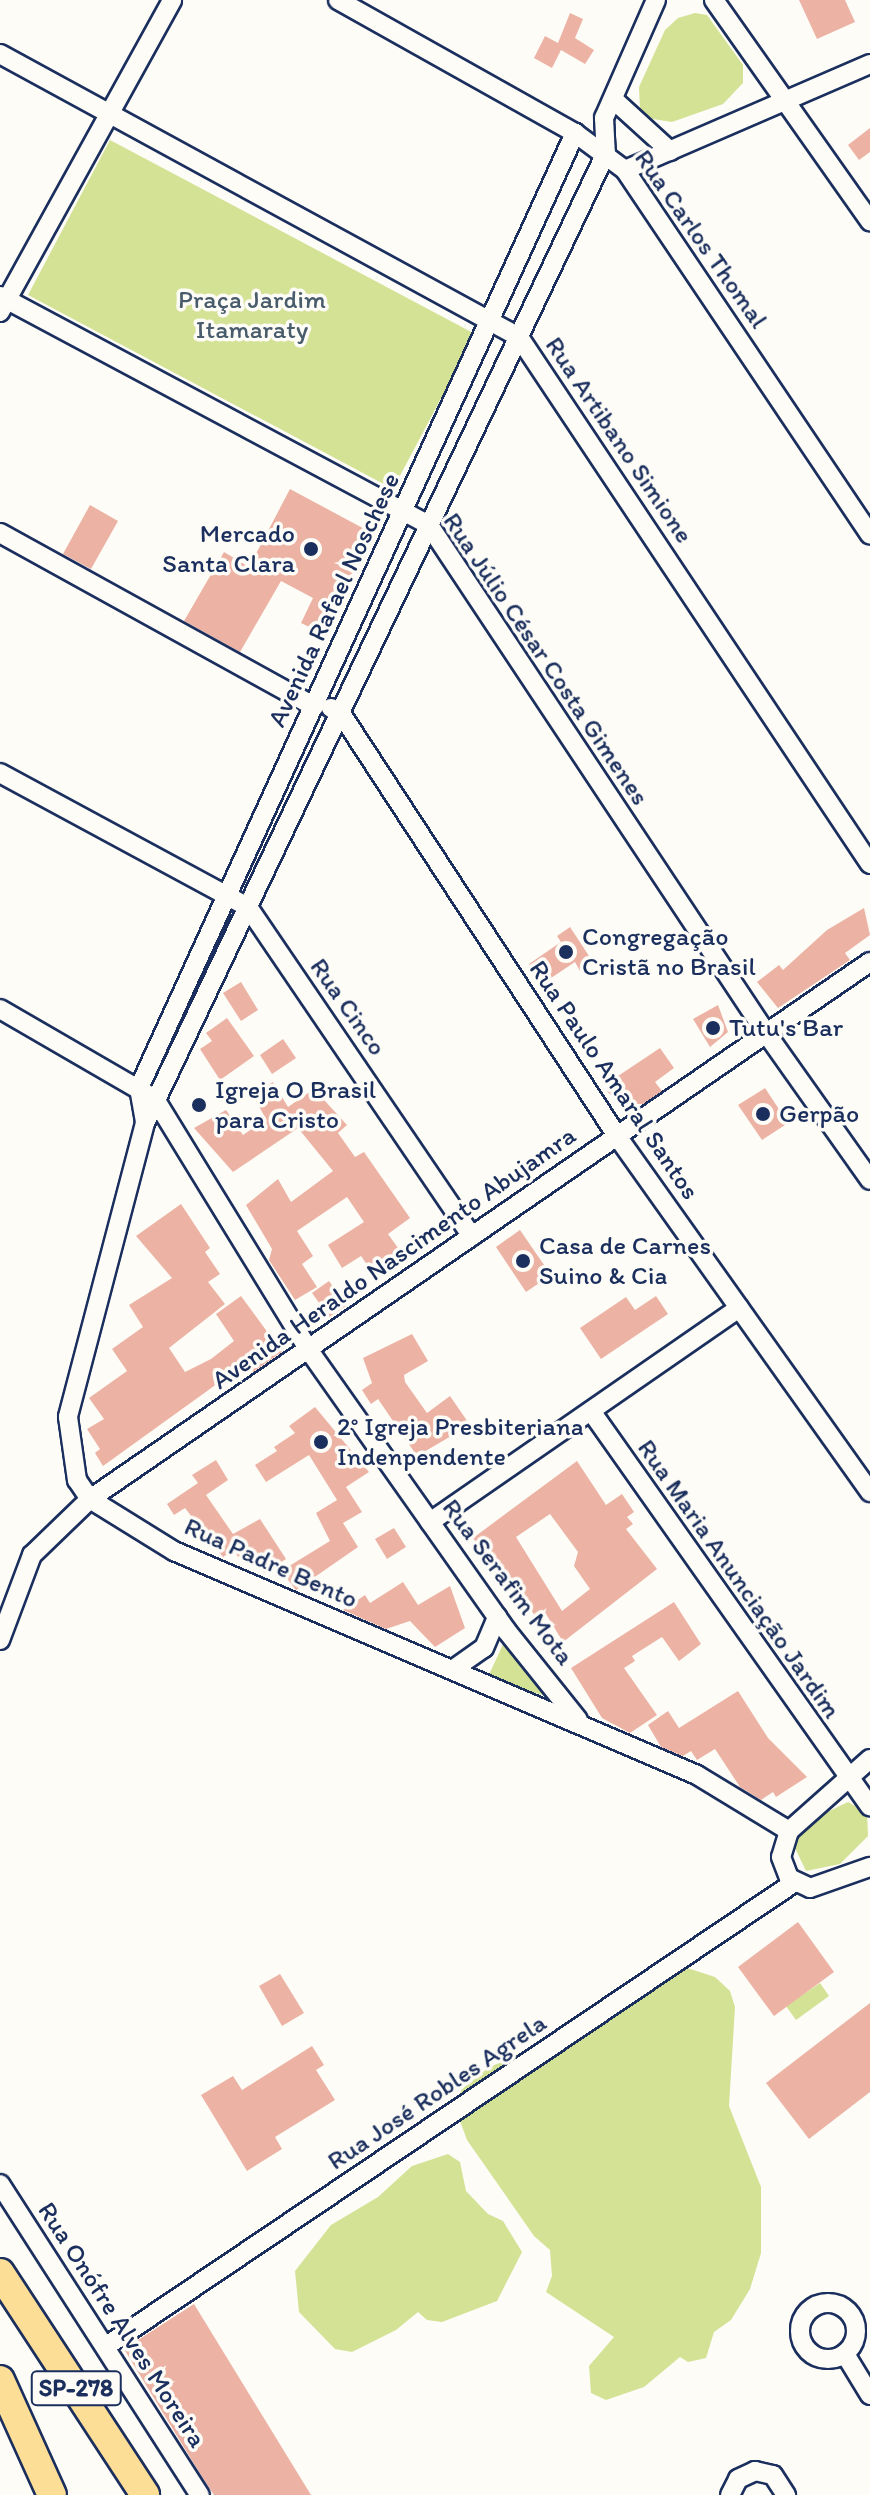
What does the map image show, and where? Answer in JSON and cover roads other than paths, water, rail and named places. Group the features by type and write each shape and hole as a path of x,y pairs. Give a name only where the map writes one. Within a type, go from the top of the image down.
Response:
{"main road":[{"name":"SP-278","path":"0,2273 145,2495"},
{"name":"SP-278","path":"0,2380 52,2495"}],"street":[{"path":"2,303 172,0"},
{"name":"Rua Carlos Thomal","path":"338,0 575,133 625,170 870,534"},
{"path":"606,153 604,118 656,0"},
{"path":"714,0 870,221"},
{"name":"Rua Artibano Simione","path":"0,54 519,337 870,864"},
{"path":"625,170 870,64"},
{"path":"614,100 670,151"},
{"path":"575,133 604,118"},
{"name":"Avenida Rafael Noschese","path":"139,1088 575,133"},
{"name":"Avenida Rafael Noschese","path":"155,1099 606,153"},
{"name":"Rua Júlio César Costa Gimenes","path":"2,303 429,525 766,1033 870,1180"},
{"path":"0,533 314,704 340,712"},
{"name":"Rua Paulo Amaral Santos","path":"340,712 617,1136 870,1492"},
{"path":"0,773 248,907"},
{"name":"Rua Cinco","path":"248,907 472,1236"},
{"name":"Avenida Heraldo Nascimento Abujamra","path":"0,1640 32,1555 90,1499 870,962"},
{"name":"Rua Serafim Mota","path":"0,1009 155,1099 308,1349 497,1617 580,1722"},
{"path":"139,1088 145,1123"},
{"path":"90,1499 77,1480 68,1417 145,1123 155,1099"},
{"path":"430,1522 739,1308"},
{"name":"Rua Maria Anunciação Jardim","path":"591,1411 870,1806"},
{"name":"Rua Padre Bento","path":"90,1499 174,1551 455,1668 697,1775 789,1831"},
{"path":"455,1668 484,1648 497,1617"},
{"path":"870,1759 846,1776 789,1831 781,1857 783,1868 795,1882 817,1888 870,1867"},
{"name":"Rua José Robles Agrela","path":"108,2345 795,1882"},
{"name":"Rua Onófre Alves Moreira","path":"0,2184 108,2345 200,2495"},
{"path":"845,2354 870,2395"},
{"path":"730,2495 738,2479 755,2471 773,2475 786,2495"}],"place":[{"name":"Mercado Santa Clara","path":"311,549"},
{"name":"Congregação Cristã no Brasil","path":"566,952"},
{"name":"Tutu's Bar","path":"713,1028"},
{"name":"Igreja O Brasil para Cristo","path":"199,1105"},
{"name":"Gerpão","path":"763,1114"},
{"name":"Casa de Carnes Suino & Cia","path":"523,1261"},
{"name":"2° Igreja Presbiteriana Indenpendente","path":"321,1442"}],"park label":[{"name":"Praça Jardim Itamaraty","path":"252,315"}]}
